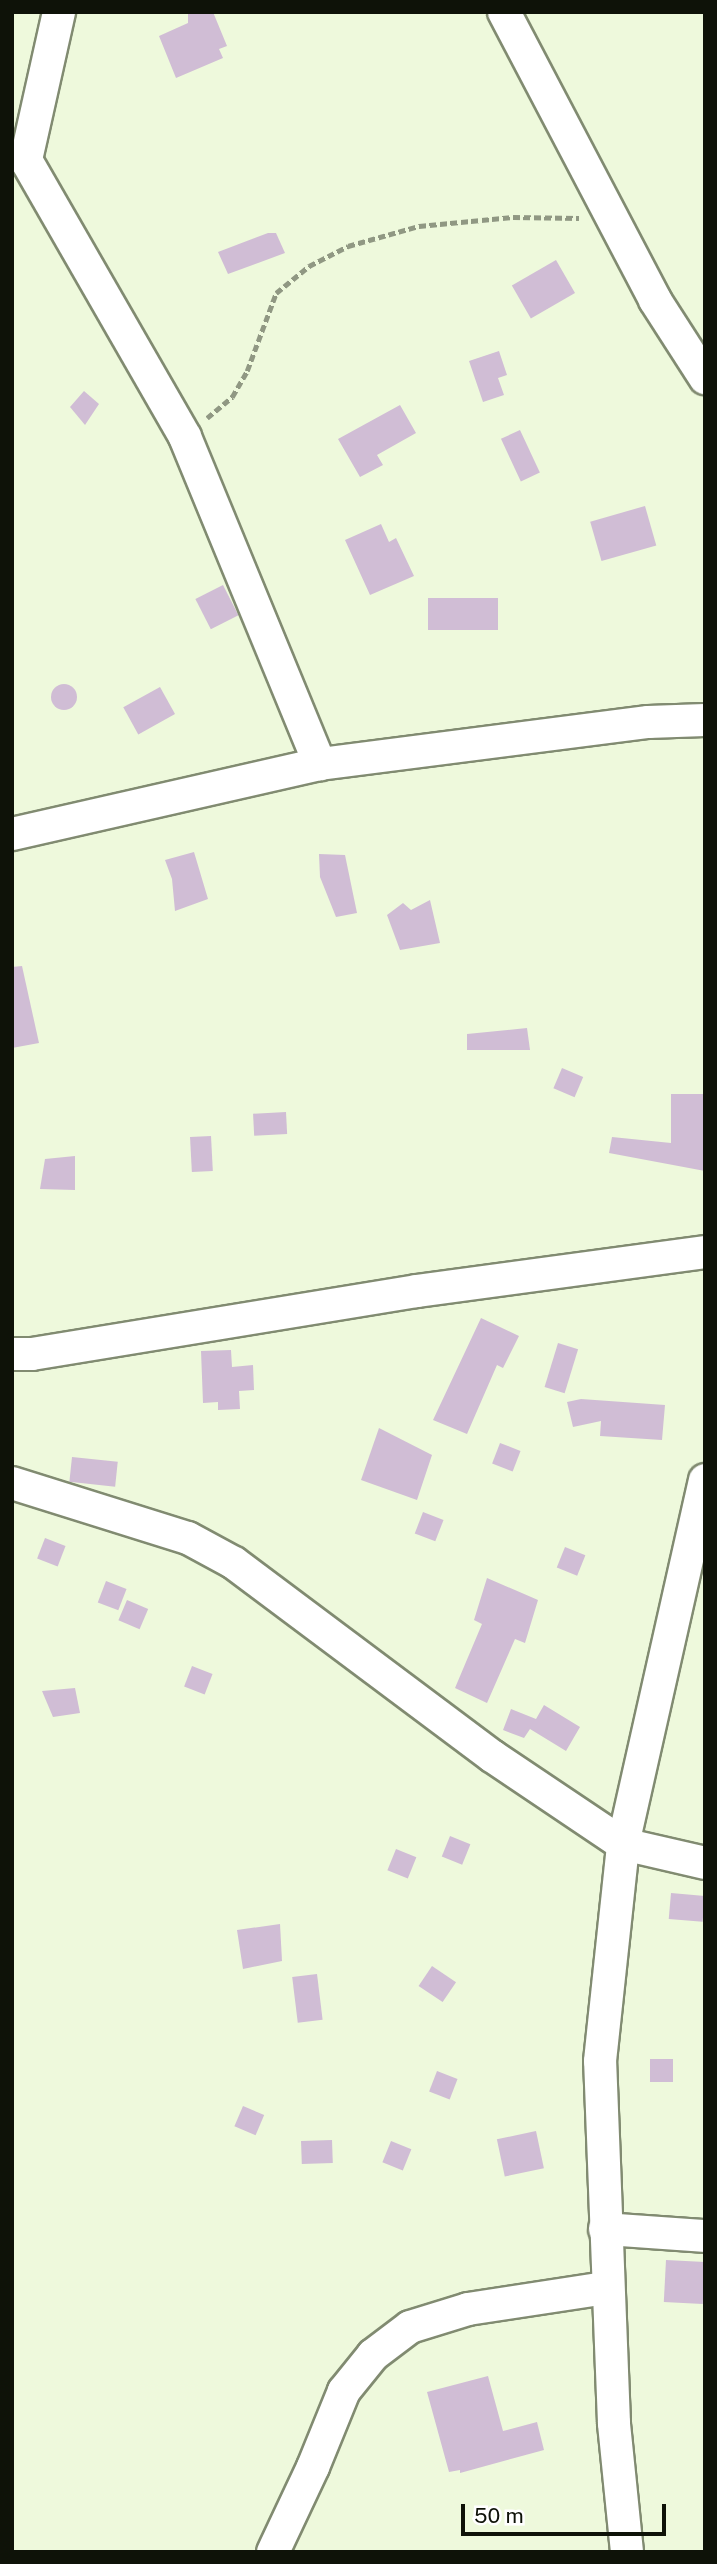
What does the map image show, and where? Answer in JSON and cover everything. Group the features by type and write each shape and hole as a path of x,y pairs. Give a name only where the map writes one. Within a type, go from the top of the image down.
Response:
{"street":[{"path":"59,12 19,163 185,437 320,764"},
{"path":"505,12 655,300 705,379"},
{"path":"12,834 320,764 648,722 705,720"},
{"path":"12,1354 32,1354 417,1291 705,1252"},
{"path":"627,2552 614,2423 606,2288 600,2061 623,1844 705,1480"},
{"path":"12,1483 188,1538 234,1563 492,1756 623,1844 705,1863"},
{"path":"605,2230 705,2236"},
{"path":"273,2552 313,2467 344,2391 373,2355 410,2327 468,2309 606,2288"}],"path":[{"path":"185,437 232,397 247,371 276,293 309,266 348,246 419,226 513,217 612,218"}],"building":[{"path":"188,12 213,12 227,46 219,49 223,58 176,78 159,36 188,23"},
{"path":"268,233 276,233 285,253 228,274 218,252"},
{"path":"556,260 575,293 531,318 512,286"},
{"path":"499,351 507,375 498,378 504,395 483,402 469,361"},
{"path":"84,391 99,404 85,425 70,407"},
{"path":"400,405 416,433 377,455 383,465 360,477 338,439"},
{"path":"520,430 540,473 521,481 501,439"},
{"path":"645,506 656,545 602,561 590,522"},
{"path":"381,524 389,542 396,538 414,576 370,595 345,540"},
{"path":"223,585 238,615 211,629 195,599"},
{"path":"428,598 498,598 498,630 428,630"},
{"path":"64,684 73,688 77,697 73,706 64,710 55,706 51,697 55,688"},
{"path":"160,687 175,714 138,734 123,707"},
{"path":"194,852 208,899 175,911 172,879 165,860"},
{"path":"319,854 345,855 357,913 336,917 320,877"},
{"path":"430,900 440,943 400,950 387,915 403,903 411,910"},
{"path":"22,966 39,1043 12,1048 12,967"},
{"path":"527,1028 530,1050 467,1050 467,1034"},
{"path":"562,1068 583,1077 575,1097 553,1088"},
{"path":"671,1094 705,1094 705,1171 609,1153 612,1137 671,1143"},
{"path":"286,1112 287,1134 254,1136 253,1114"},
{"path":"211,1136 213,1171 192,1172 190,1137"},
{"path":"75,1156 75,1190 40,1189 45,1159"},
{"path":"481,1318 519,1336 503,1368 497,1365 467,1434 433,1420"},
{"path":"558,1343 578,1349 565,1393 545,1387"},
{"path":"231,1350 232,1367 253,1365 254,1390 239,1391 240,1409 218,1410 218,1402 203,1403 201,1351"},
{"path":"581,1399 665,1405 662,1440 600,1436 601,1421 573,1427 567,1402"},
{"path":"379,1428 432,1455 417,1500 361,1480"},
{"path":"500,1443 521,1451 513,1471 492,1464"},
{"path":"72,1457 118,1462 115,1487 69,1482"},
{"path":"423,1512 444,1520 435,1541 415,1533"},
{"path":"45,1538 66,1546 58,1566 37,1559"},
{"path":"565,1547 585,1555 577,1576 557,1567"},
{"path":"487,1578 538,1600 525,1643 515,1639 487,1703 455,1688 482,1624 474,1620"},
{"path":"106,1581 127,1589 118,1610 98,1602"},
{"path":"127,1600 148,1609 140,1629 118,1620"},
{"path":"192,1666 213,1674 205,1694 184,1687"},
{"path":"75,1688 80,1713 53,1717 42,1691"},
{"path":"544,1705 580,1727 566,1751 530,1729 524,1738 503,1730 511,1709 536,1719"},
{"path":"450,1836 470,1844 462,1865 442,1856"},
{"path":"396,1849 416,1857 408,1879 387,1870"},
{"path":"671,1893 705,1896 703,1922 669,1919"},
{"path":"280,1924 282,1961 243,1969 237,1930"},
{"path":"432,1966 456,1982 443,2002 419,1986"},
{"path":"317,1974 323,2020 298,2023 292,1977"},
{"path":"650,2059 673,2059 673,2082 650,2082"},
{"path":"437,2071 458,2079 450,2099 429,2092"},
{"path":"243,2106 264,2115 256,2135 234,2126"},
{"path":"536,2131 544,2168 505,2176 497,2139"},
{"path":"332,2140 333,2163 302,2164 301,2141"},
{"path":"391,2141 411,2149 403,2171 382,2162"},
{"path":"666,2260 705,2262 703,2304 664,2302"},
{"path":"488,2376 503,2431 537,2422 544,2450 460,2473 460,2470 449,2472 427,2392"}]}
